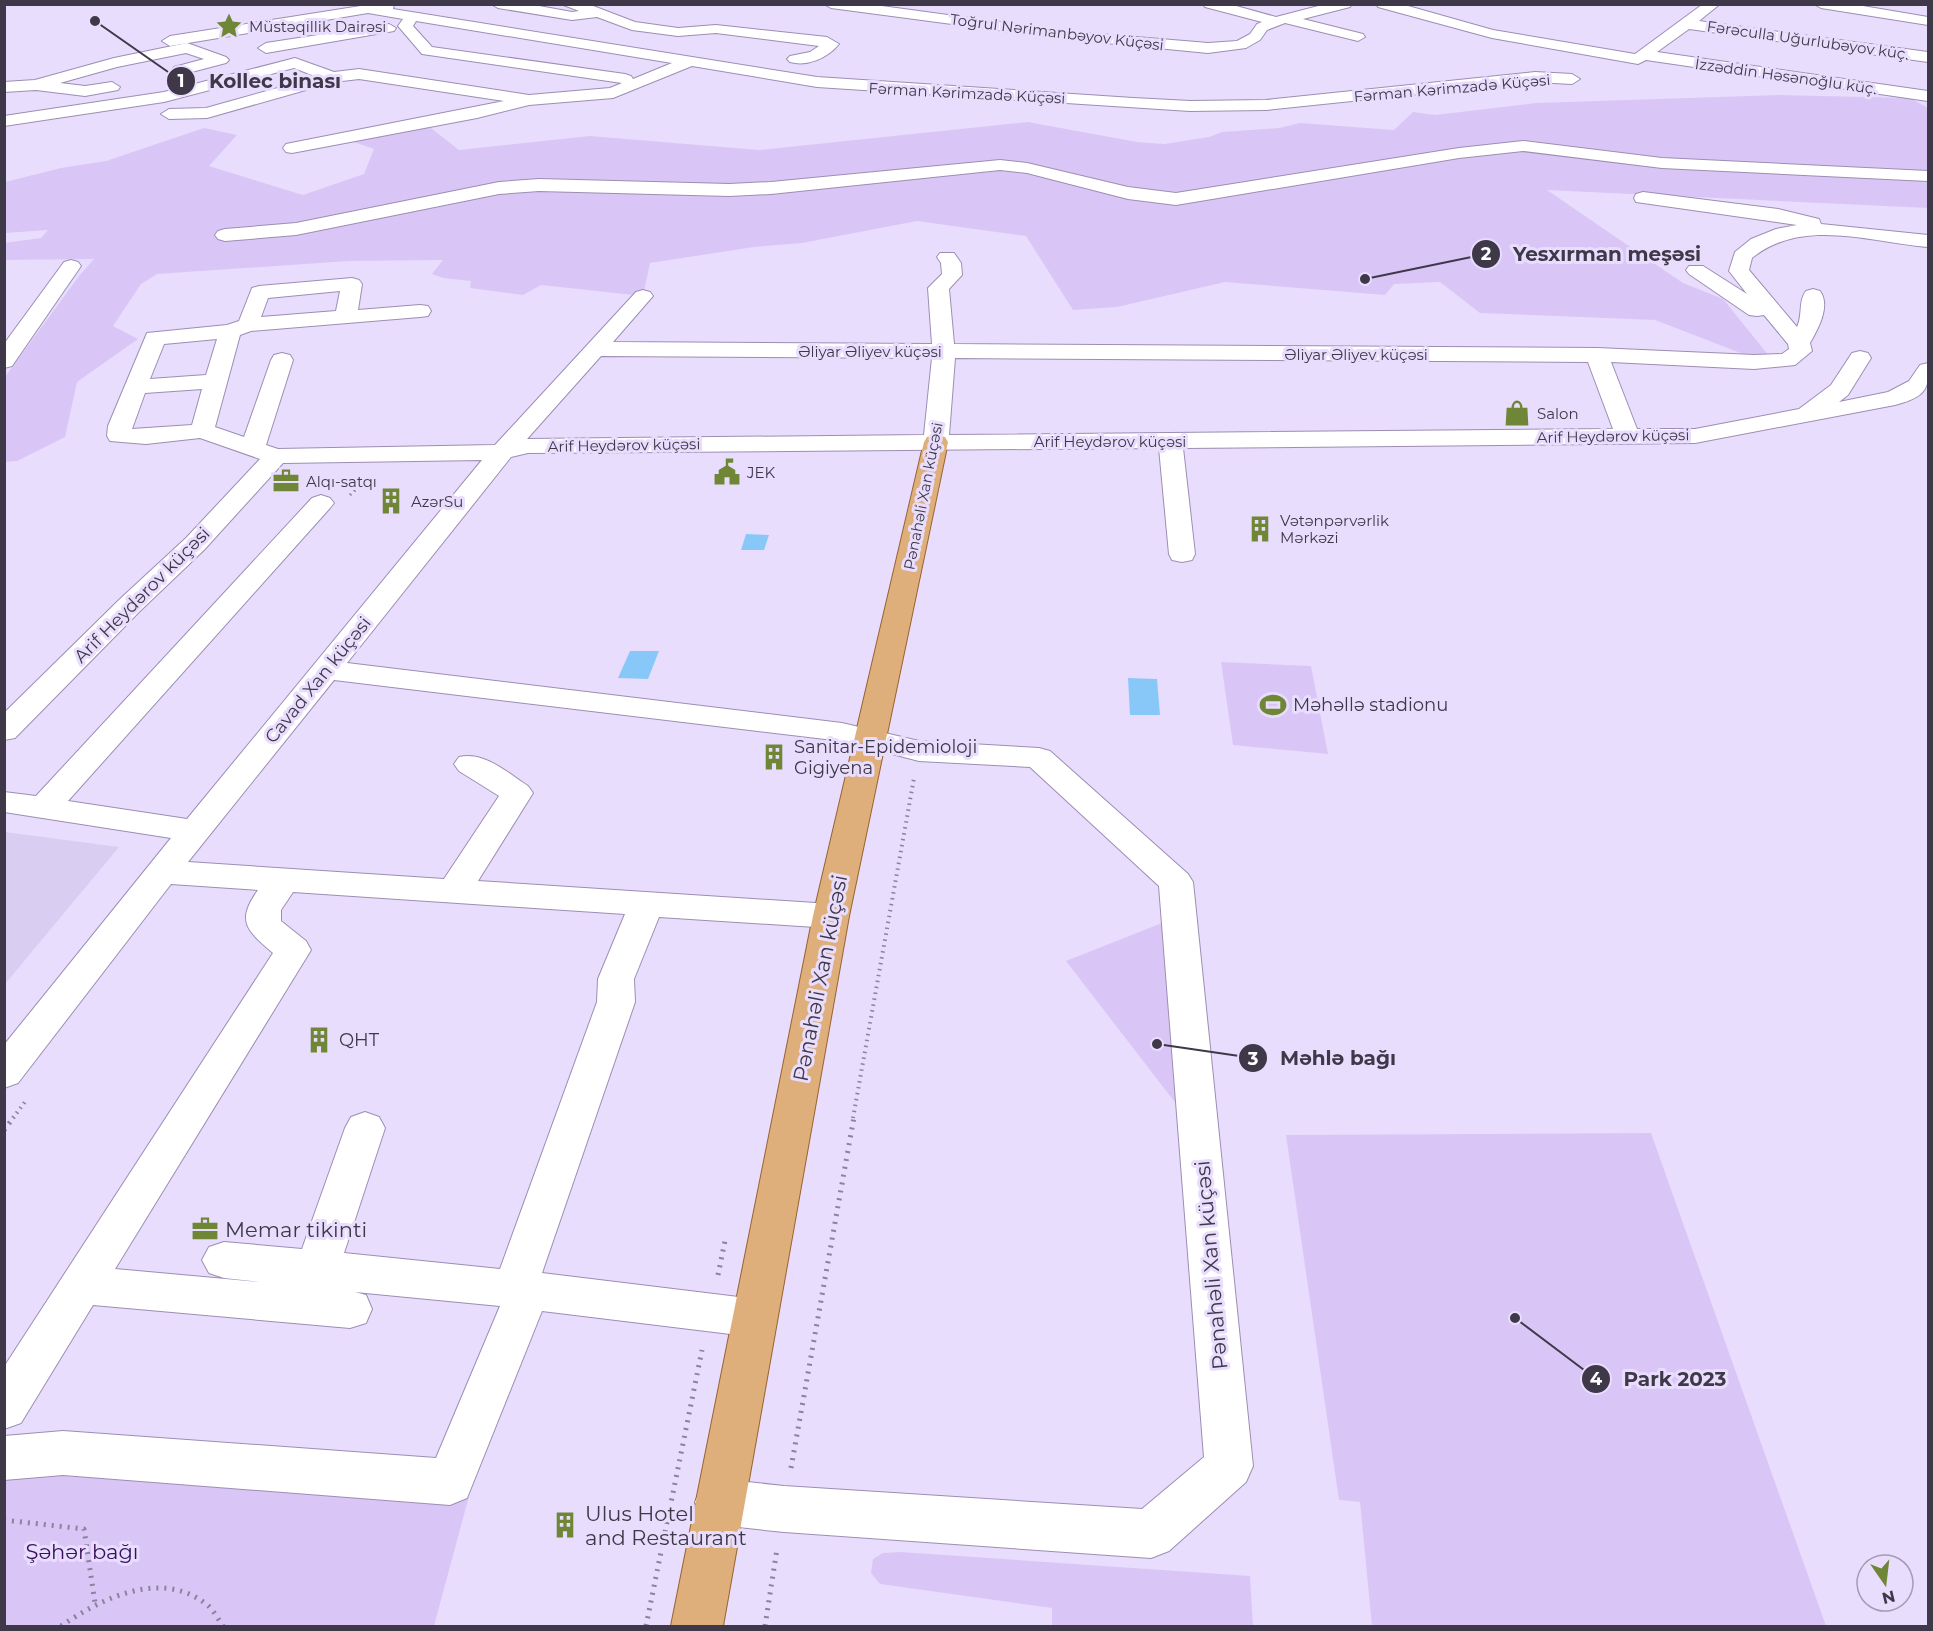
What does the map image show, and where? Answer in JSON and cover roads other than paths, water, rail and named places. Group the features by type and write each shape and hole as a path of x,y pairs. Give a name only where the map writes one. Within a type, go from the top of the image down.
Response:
{"main road":[{"name":"Pənahəli Xan küçəsi","path":"697,1626 831,916 936,442"}],"street":[{"path":"4,80 69,60 263,19 399,4"},
{"path":"568,4 603,14 632,26 678,32 716,29 827,42 831,44 816,56 789,58 835,61"},
{"name":"Toğrul Nərimanbəyov Küçəsi","path":"831,4 1076,36 1208,48 1241,45 1255,37 1262,27 1345,4"},
{"name":"Toğrul Nərimanbəyov Küçəsi","path":"1210,4 1281,20"},
{"name":"İzzəddin Həsənoğlu küç.","path":"1383,4 1492,34 1638,59 1643,55 1929,96"},
{"path":"1643,55 1713,4"},
{"path":"1821,4 1929,21"},
{"path":"495,5 572,16 603,14"},
{"name":"Fərman Kərimzadə Küçəsi","path":"367,9 414,21 855,86 1190,106 1312,101 1535,77 1572,79"},
{"path":"266,48 414,21 459,10"},
{"path":"1281,20 1358,37"},
{"path":"414,21 427,51 642,81"},
{"name":"Fərəculla Uğurlubəyov küç.","path":"1687,24 1929,57"},
{"path":"678,32 687,42 707,45"},
{"path":"36,85 114,63 188,48 221,60 166,74"},
{"path":"292,148 477,113 529,100 613,93 688,62"},
{"path":"163,110 223,82 295,63 333,77"},
{"path":"4,121 163,110 207,113 333,77 359,74 529,100"},
{"path":"4,87 36,85 85,91 123,84"},
{"path":"225,235 296,230 509,187 539,184 729,190 771,188 1000,165 1027,168 1128,193 1176,199 1460,153 1523,146 1662,164 1929,176"},
{"path":"1642,198 1797,218 1808,221 1821,229 1929,241"},
{"path":"1794,336 1739,271 1742,256 1762,241 1779,235 1821,229 1929,228"},
{"path":"1882,255 1929,249"},
{"name":"Pənahəli Xan küçəsi","path":"936,442 944,352 938,288 952,275 951,263 947,257"},
{"path":"4,361 71,266"},
{"path":"1696,270 1794,336"},
{"path":"346,317 352,284 259,292 239,328 216,381 202,431 146,437 119,436 120,426 155,338 239,328 346,317 420,311"},
{"path":"1794,336 1812,319 1813,295"},
{"name":"Cavad Xan küçəsi","path":"4,1073 162,872 502,452 643,296"},
{"path":"1629,336 1667,346 1724,354 1754,362"},
{"name":"Əliyar Əliyev küçəsi","path":"597,349 1597,355 1754,362 1787,360 1801,351 1794,336"},
{"path":"1597,355 1628,436"},
{"path":"1804,415 1840,390 1860,358"},
{"path":"265,452 282,360"},
{"name":"Arif Heydərov küçəsi","path":"202,431 265,452 502,452 528,446 1695,435 1895,398 1917,386 1929,370"},
{"path":"136,387 216,381"},
{"path":"1170,440 1182,554"},
{"name":"Arif Heydərov küçəsi","path":"4,731 130,605 195,544 265,452"},
{"path":"44,808 321,503"},
{"path":"327,670 609,702 842,732 872,739"},
{"name":"Pənahəli Xan küçəsi","path":"719,1502 784,1509 1151,1534 1229,1466 1176,882 1039,758 919,751 872,739"},
{"path":"453,891 517,793 470,764"},
{"path":"4,802 196,831"},
{"path":"162,872 831,916"},
{"path":"4,1408 293,950 264,926 263,909 283,880"},
{"path":"4,1458 63,1453 450,1482 521,1290 616,1002 616,980 646,904"},
{"path":"317,1270 365,1128"},
{"path":"224,1260 521,1290 755,1318"},
{"path":"81,1284 351,1309"}],"water":[{"path":"746,534 769,535 764,550 741,550"},
{"path":"630,651 659,651 648,679 618,678"},
{"path":"1128,678 1157,679 1160,715 1130,715"}],"place":[{"name":"Kollec binası","path":"95,21"},
{"name":"Müstəqillik Dairəsi","path":"229,26"},
{"name":"Yesxırman meşəsi","path":"1365,279"},
{"name":"Salon","path":"1517,413"},
{"name":"JEK","path":"727,472"},
{"name":"Alqı-satqı","path":"286,481"},
{"name":"AzərSu","path":"391,501"},
{"name":"Vətənpərvərlik Mərkəzi","path":"1260,529"},
{"name":"Məhəllə stadionu","path":"1273,705"},
{"name":"Sanitar-Epidemioloji Gigiyena","path":"774,757"},
{"name":"QHT","path":"319,1040"},
{"name":"Məhlə bağı","path":"1157,1044"},
{"name":"Memar tikinti","path":"205,1229"},
{"name":"Park 2023","path":"1515,1318"},
{"name":"Ulus Hotel and Restaurant","path":"565,1525"}],"park label":[{"name":"Şəhər bağı","path":"82,1551"}]}
